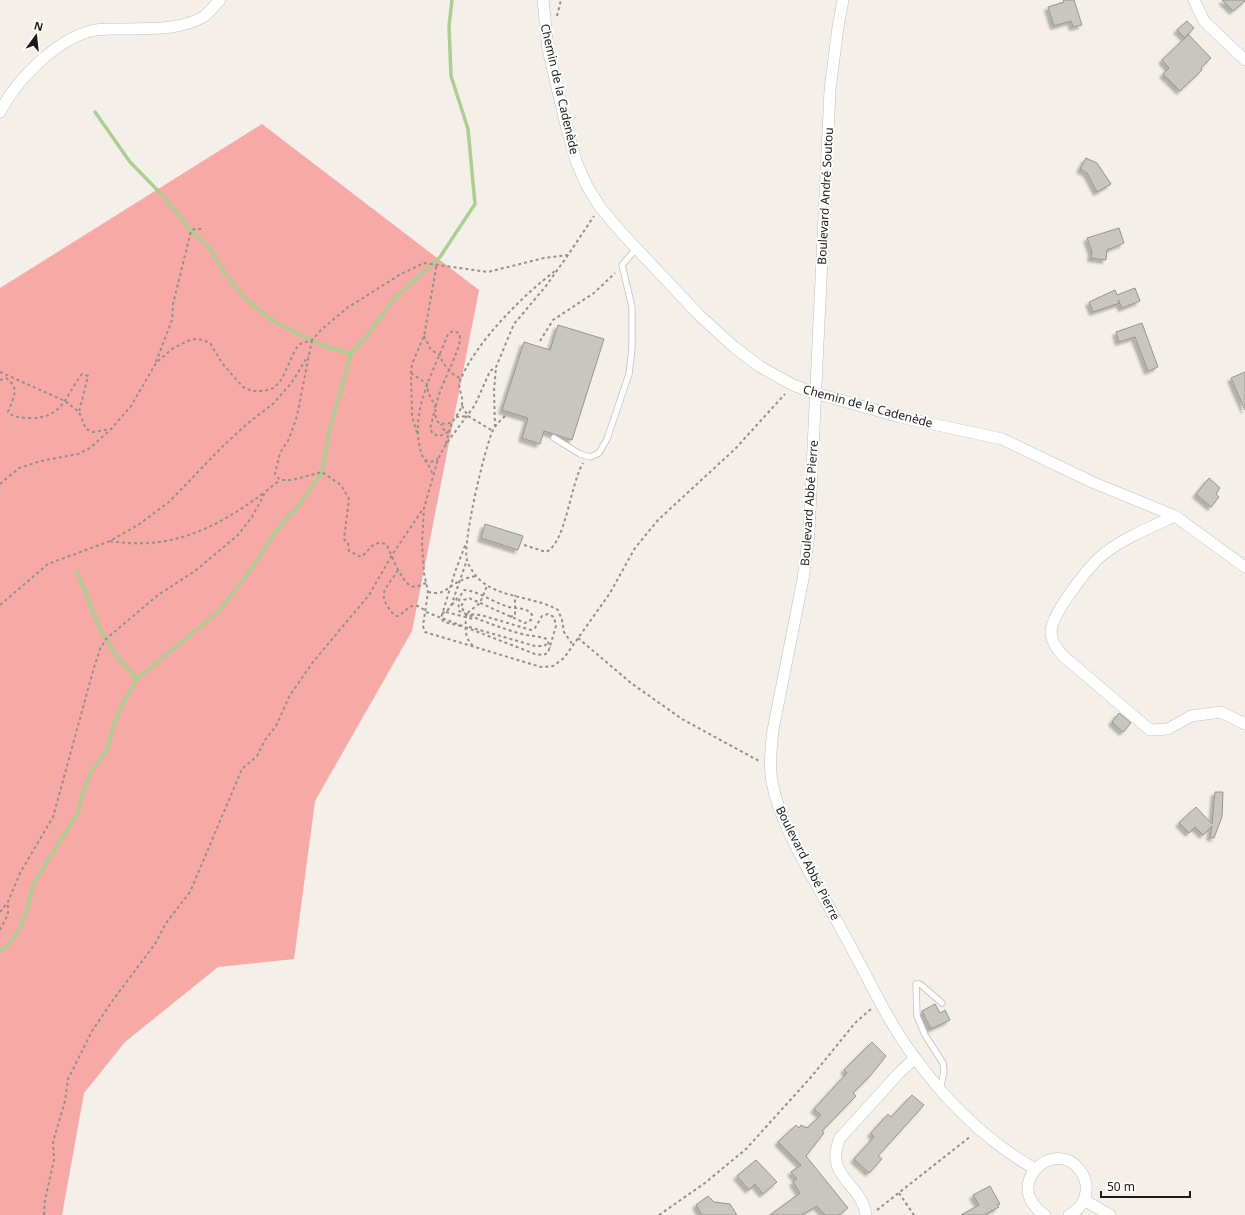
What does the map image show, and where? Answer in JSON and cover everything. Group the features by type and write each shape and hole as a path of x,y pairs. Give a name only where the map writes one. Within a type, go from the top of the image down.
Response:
{"street":[{"path":"0,112 27,74 48,54 73,37 92,30 164,28 182,25 203,16 220,0"},
{"name":"Chemin de la Cadenède","path":"543,0 548,49 565,121 576,161 587,186 600,207 699,316 734,347 759,366 793,385 815,393 900,418 1002,438 1092,482 1175,516 1245,567"},
{"name":"Boulevard André Soutou","path":"815,393 830,90 843,0"},
{"path":"1194,0 1204,21 1245,60"},
{"name":"Boulevard Abbé Pierre","path":"815,393 807,556 772,730 771,767 774,792 786,824 882,1002 915,1058 940,1089 980,1130 1016,1158 1035,1169"},
{"path":"1175,516 1132,536 1104,554 1083,576 1062,606 1051,629 1052,642 1062,655 1150,730 1168,729 1191,716 1221,712 1245,724"},
{"path":"866,1215 864,1204 838,1170 835,1160 835,1149 840,1138 899,1073 915,1058"},
{"path":"1038,1213 1028,1195 1030,1177 1035,1169 1050,1160 1069,1161 1077,1166 1083,1174 1086,1182 1084,1200 1079,1208 1069,1215"},
{"path":"1084,1200 1110,1215"}],"lane":[{"path":"554,438 580,454 590,457 599,453 607,439 629,374 632,348 632,306 622,265 637,248"},
{"path":"940,1089 944,1072 943,1064 925,1035 917,1016 915,996 916,984 920,984 942,1003"}],"path":[{"path":"495,427 494,391 496,367 514,324 546,286 600,207"},
{"path":"0,484 19,468 41,461 67,457 90,448 121,421 156,363 172,320 173,304 191,231 194,229 202,229"},
{"path":"280,480 275,474 280,453 289,439 297,416 312,340 321,330 347,308 401,274 424,263 437,263 488,272 544,258 568,255"},
{"path":"433,474 430,466 424,460 412,417 411,373 412,364 424,336 437,263"},
{"path":"540,340 553,320 594,293 622,265"},
{"path":"446,444 448,432 462,406 463,397 460,390 460,383 475,356 503,320 556,270"},
{"path":"418,436 421,406 427,384 448,334 453,331 458,333 460,343 448,368 430,429 433,434 440,436 448,432"},
{"path":"424,336 432,350 440,356 453,374 461,380"},
{"path":"156,363 172,349 195,339 204,340 210,343 222,363 243,387 252,391 264,391 274,388 282,379 295,350 300,344 312,340"},
{"path":"0,605 48,564 110,541 138,525 169,502 223,446 248,423 274,403 292,382 308,356"},
{"path":"496,367 490,371 480,396 468,416 446,444 438,459 433,474 424,508 422,543 424,573 428,592 423,626 425,632 541,667 553,666 564,658 610,593 635,548 658,520 735,449 793,385"},
{"path":"0,372 65,401 79,412 86,429 92,432 111,429"},
{"path":"411,373 427,384 428,392 436,408"},
{"path":"0,380 6,378 13,384 15,390 8,412 13,416 41,418 51,415 65,401 82,374 88,376 79,412"},
{"path":"462,406 468,416 493,431"},
{"path":"435,412 437,422 448,432"},
{"path":"456,417 468,416"},
{"path":"441,618 466,542 475,498 493,431 505,416"},
{"path":"440,424 452,423"},
{"path":"524,546 546,552 552,549 558,541 582,464 590,457"},
{"path":"424,460 431,462 438,459"},
{"path":"110,541 131,544 159,542 200,532 237,514 280,480 292,480 322,472 341,485 349,499 344,539 348,543 349,551 362,557 372,545 379,543 386,544 398,570 410,586 416,587 426,584"},
{"path":"0,912 8,902 20,873 53,817 93,671 106,639 158,595 195,571 238,535 252,517 266,492"},
{"path":"44,1215 45,1200 54,1160 53,1142 65,1101 68,1079 92,1032 113,1000 155,944 166,923 190,892 242,770 257,756 265,740 276,726 290,696 313,662 369,595 392,555 424,508"},
{"path":"451,606 467,560 466,542"},
{"path":"467,560 476,576 493,590 548,604 558,610 562,620 564,632 574,645"},
{"path":"398,570 384,588 383,596 388,607 395,616 399,616 408,607 414,604 420,606 426,612 441,618 444,622 466,627 534,654 543,656 548,653 556,626 554,617 548,614 542,616 535,628 531,630 481,615 466,614"},
{"path":"428,592 437,594 459,581 476,576"},
{"path":"466,614 480,603 487,586"},
{"path":"446,612 464,590 470,590 482,596 530,612 532,615 531,620 525,623 469,598 464,600 461,607 466,614 466,627 464,633 467,640 473,646"},
{"path":"460,595 459,611 474,619"},
{"path":"509,617 515,615 515,595"},
{"path":"442,613 446,612 474,619 524,635 540,636 549,642 550,648"},
{"path":"466,627 473,627 535,646 544,646 553,638"},
{"path":"578,638 631,683 682,719 771,767"},
{"path":"0,930 8,914 8,902"},
{"path":"659,1215 706,1183 746,1149 812,1076 855,1023 882,1002"},
{"path":"866,1215 879,1209 980,1130"},
{"path":"899,1193 914,1215"}],"shaded area":[{"path":"262,124 479,290 412,631 315,801 294,959 218,967 125,1042 84,1093 62,1215 0,1215 0,288"}],"building":[{"path":"1063,0 1074,0 1082,25 1073,27 1071,21 1054,26 1048,7 1064,2"},
{"path":"1222,0 1245,0 1245,1 1233,11"},
{"path":"1187,21 1194,28 1188,34 1211,58 1201,68 1202,70 1180,91 1163,74 1169,68 1162,60 1185,38 1177,30"},
{"path":"1086,158 1097,163 1111,184 1097,192 1087,173 1080,169"},
{"path":"1119,228 1124,243 1107,250 1106,260 1091,258 1092,252 1087,238"},
{"path":"1135,288 1140,301 1122,308 1120,303 1093,312 1089,302 1115,290 1117,295"},
{"path":"1142,323 1158,367 1148,371 1135,337 1119,342 1116,332"},
{"path":"558,325 604,339 572,440 544,431 540,444 522,438 528,418 502,410 524,342 550,350"},
{"path":"1245,372 1245,410 1231,378"},
{"path":"1209,478 1220,488 1216,494 1219,497 1211,507 1196,494"},
{"path":"485,524 523,536 518,550 481,538"},
{"path":"1119,713 1131,723 1123,732 1112,722"},
{"path":"1215,792 1223,792 1222,817 1214,838 1210,837 1212,826 1203,835 1195,827 1189,833 1179,823 1196,807 1212,824"},
{"path":"935,1004 940,1013 945,1010 950,1020 931,1029 922,1011"},
{"path":"872,1042 886,1056 870,1076 853,1093 856,1096 822,1131 824,1133 806,1156 848,1208 839,1215 825,1215 817,1206 801,1215 770,1215 800,1193 793,1182 797,1179 791,1172 801,1165 778,1142 796,1125 799,1128 801,1125 807,1128 821,1115 814,1109 847,1073 844,1070"},
{"path":"912,1095 924,1105 878,1156 882,1159 869,1173 854,1159 874,1137 871,1133 888,1114 891,1117"},
{"path":"756,1160 777,1182 763,1194 755,1184 749,1190 737,1176"},
{"path":"990,1186 1000,1204 997,1205 999,1207 984,1215 961,1215 979,1205 973,1195"},
{"path":"708,1196 714,1202 730,1204 737,1215 702,1215 696,1205"}],"waterway":[{"path":"0,951 7,946 18,932 26,913 33,886 78,813 81,798 90,774 107,750 114,724 123,703 137,679 219,611 249,572 276,531 299,505 322,472 329,432 351,354 369,333 394,299 440,257 475,204 468,129 451,76 449,26 452,0"},
{"path":"95,112 130,162 166,199 191,231 211,249 224,272 246,299 273,321 319,344 351,354"},
{"path":"77,572 101,631 118,658 137,679"}]}
